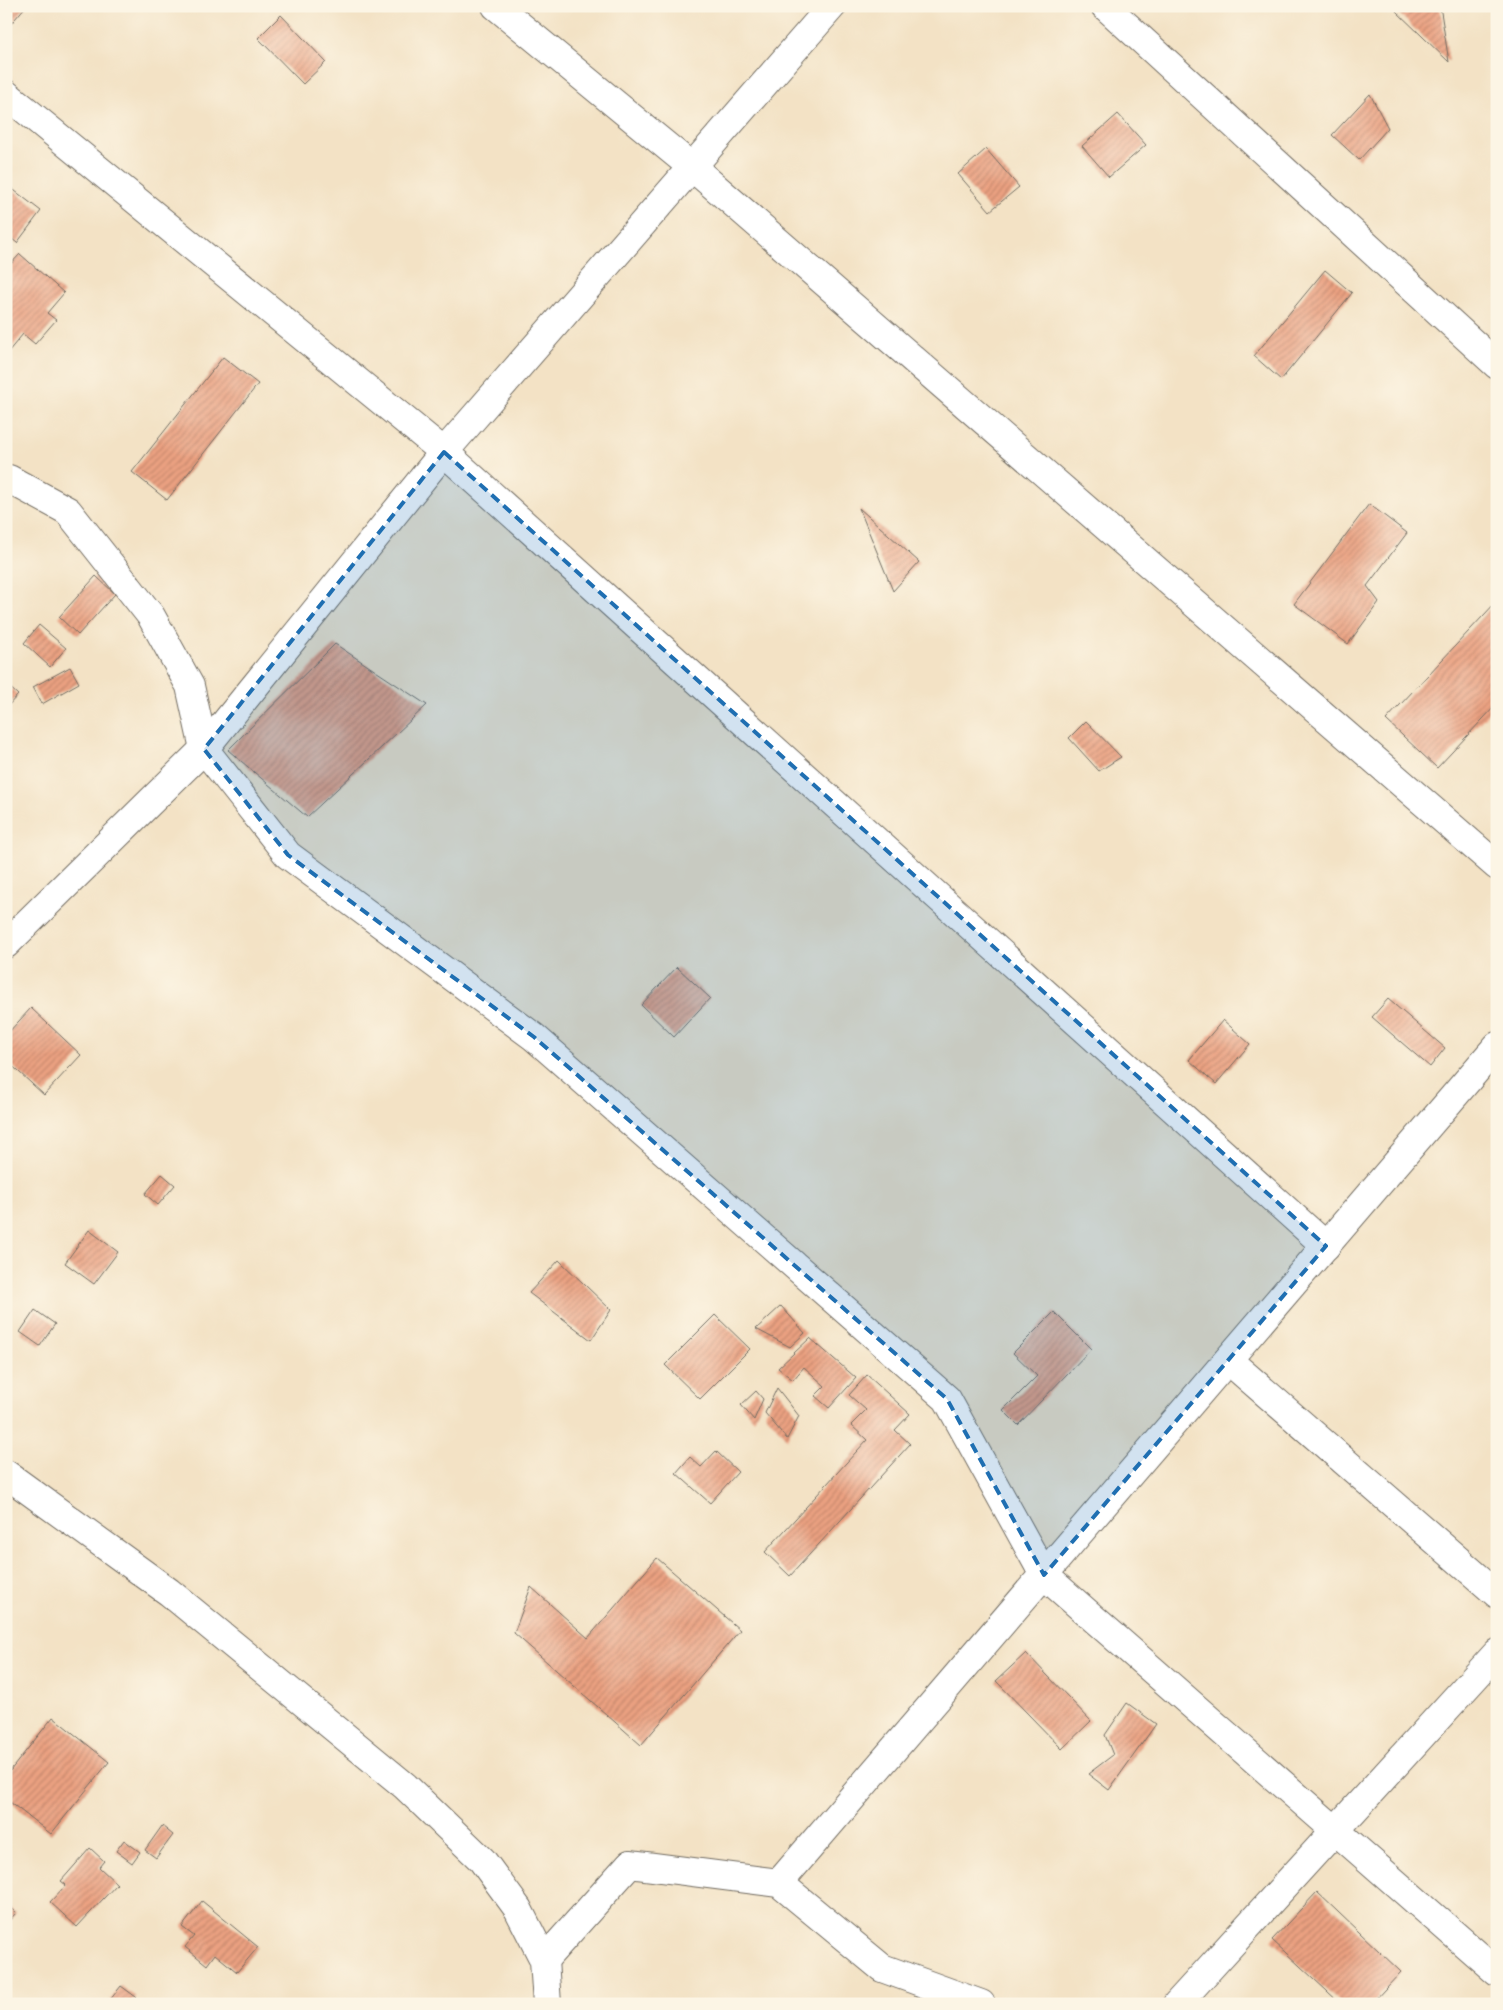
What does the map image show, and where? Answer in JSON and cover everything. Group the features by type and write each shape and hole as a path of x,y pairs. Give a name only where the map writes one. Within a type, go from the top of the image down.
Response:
{"street":[{"path":"496,6 692,167 1497,866"},
{"path":"6,944 204,749 444,452 832,6"},
{"path":"1105,6 1497,365"},
{"path":"6,94 444,452 1326,1246"},
{"path":"6,480 8,479 68,511 151,616 190,686 204,749 288,855 534,1037 947,1399 1044,1575 1497,1972"},
{"path":"779,1883 1326,1246 1492,1061"},
{"path":"1228,1360 1497,1594"},
{"path":"6,1474 169,1592 404,1786 482,1860 518,1908 544,1960 547,2004"},
{"path":"1176,2004 1497,1652"},
{"path":"544,1960 630,1864 779,1883 882,1968 982,2004"}],"highlighted area":[{"path":"444,452 1326,1246 1044,1575 947,1399 534,1037 288,855 204,749"}],"building":[{"path":"6,6 26,6 9,26 6,23"},
{"path":"1400,6 1440,6 1449,62 1396,11"},
{"path":"281,15 326,62 303,84 258,38"},
{"path":"1370,94 1388,128 1359,160 1332,135"},
{"path":"1118,114 1146,145 1109,177 1082,146"},
{"path":"986,149 1019,187 990,211 958,174"},
{"path":"6,184 41,211 17,243 6,234"},
{"path":"20,254 64,293 47,313 56,320 35,344 23,334 8,352 6,350 6,267"},
{"path":"1325,270 1352,293 1281,380 1254,356"},
{"path":"223,357 258,384 167,500 132,472"},
{"path":"1369,504 1407,533 1367,586 1379,602 1348,644 1294,604"},
{"path":"859,508 919,562 893,591"},
{"path":"96,576 115,594 78,635 59,617"},
{"path":"1497,601 1497,704 1437,768 1386,720"},
{"path":"39,625 66,648 50,667 24,643"},
{"path":"335,644 427,705 307,817 228,750"},
{"path":"70,667 79,683 42,704 33,687"},
{"path":"6,684 18,695 6,708"},
{"path":"1086,721 1121,757 1099,771 1069,738"},
{"path":"677,967 710,998 674,1037 641,1005"},
{"path":"1388,999 1445,1048 1430,1067 1372,1017"},
{"path":"31,1008 81,1055 44,1095 6,1060 6,1035"},
{"path":"1223,1020 1250,1044 1216,1084 1189,1060"},
{"path":"162,1174 175,1185 158,1205 145,1194"},
{"path":"89,1230 118,1252 94,1284 65,1263"},
{"path":"559,1260 611,1310 591,1340 529,1293"},
{"path":"781,1306 805,1333 790,1347 756,1329"},
{"path":"35,1310 55,1324 40,1346 20,1332"},
{"path":"1054,1312 1091,1349 1018,1425 1003,1410 1037,1376 1013,1353"},
{"path":"715,1315 750,1349 700,1399 665,1365"},
{"path":"810,1338 856,1378 829,1408 815,1396 825,1386 804,1367 793,1380 778,1368"},
{"path":"867,1375 910,1414 895,1430 910,1444 790,1576 765,1552 867,1440 851,1425 866,1410 849,1395"},
{"path":"777,1388 799,1416 787,1439 765,1413"},
{"path":"756,1391 763,1399 754,1420 741,1405"},
{"path":"716,1451 738,1472 710,1503 676,1473 690,1457 701,1467"},
{"path":"657,1558 740,1630 641,1745 514,1633 531,1587 588,1638"},
{"path":"1026,1653 1091,1721 1062,1749 996,1681"},
{"path":"1127,1703 1156,1724 1109,1790 1088,1774 1113,1755 1105,1735"},
{"path":"53,1717 109,1762 51,1834 6,1799 6,1776"},
{"path":"162,1826 173,1835 156,1858 145,1850"},
{"path":"124,1840 140,1852 132,1863 116,1851"},
{"path":"90,1848 104,1861 99,1867 117,1884 77,1927 50,1902 66,1885 61,1881"},
{"path":"1317,1892 1401,1972 1371,2004 1341,2004 1272,1940"},
{"path":"202,1901 258,1947 237,1972 215,1954 207,1965 185,1947 194,1936 182,1927"},
{"path":"6,1904 16,1913 6,1924"},
{"path":"121,1986 136,1997 130,2004 114,2004 110,2000"}]}
